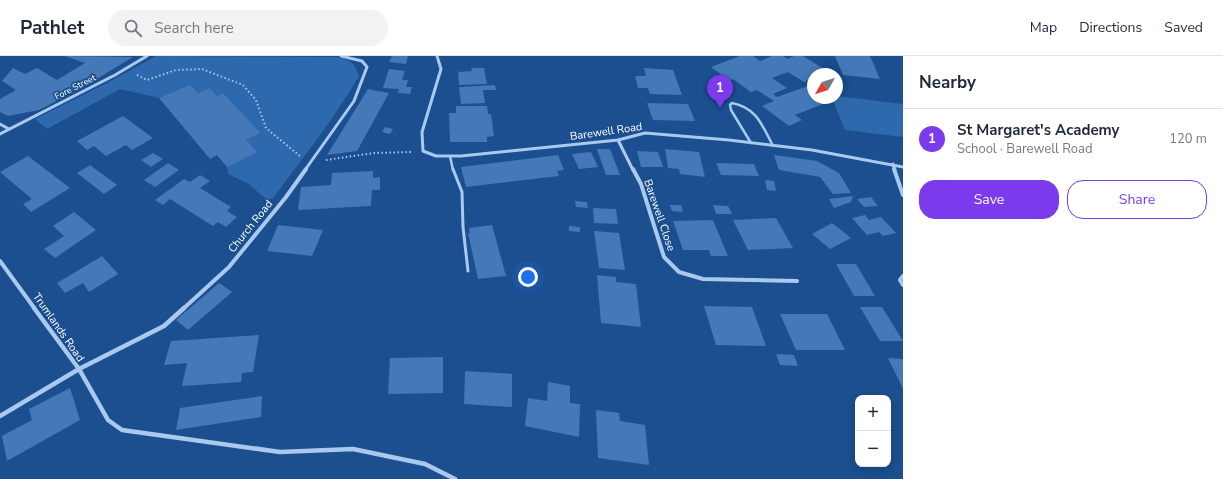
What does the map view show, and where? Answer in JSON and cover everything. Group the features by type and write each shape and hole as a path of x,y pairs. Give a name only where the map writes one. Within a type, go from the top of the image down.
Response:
{"street":[{"name":"Fore Street","path":"0,134 147,56"},
{"name":"Church Road","path":"78,369 164,326 229,267 311,163 354,101 367,67 362,62 341,56"},
{"path":"423,151 422,132 441,69 437,56"},
{"path":"0,124 9,129"},
{"name":"Barewell Road","path":"423,151 436,156 450,156 618,140 645,133 812,150 903,167"},
{"name":"Barewell Close","path":"618,140 641,184 664,258 679,272 703,279 797,281"},
{"path":"893,164 903,195"},
{"name":"Trumlands Road","path":"0,261 78,369 0,416"},
{"path":"903,276 900,280 903,286"},
{"path":"78,369 108,420 122,430 280,452 352,449 425,464 455,479"}],"lane":[{"path":"751,143 731,110 730,105 732,103 741,104 754,112 773,146"},
{"path":"450,156 455,176 462,192 463,227 468,271"}],"path":[{"path":"125,69 147,80 176,70 202,69 243,85 256,100 266,128 311,163 374,153 423,151"}],"shaded area":[{"path":"156,56 335,57 351,62 359,76 329,123 307,153 273,198 267,200 249,184 228,174 227,167 246,140 261,133 223,93 217,96 210,88 198,93 190,86 159,98 120,89 47,129 35,119 107,83"},
{"path":"843,97 903,104 903,137 845,130 834,104 843,104"}],"building":[{"path":"65,56 133,57 82,88 39,110 8,116 0,112 0,99 16,90 2,81 13,68 25,74 37,68 57,80 85,63"},
{"path":"392,56 408,56 406,64 389,62"},
{"path":"740,56 753,56 760,61 772,56 783,56 788,59 794,56 803,56 822,68 807,68 807,81 804,82 788,72 772,78 787,88 773,94 777,97 807,86 807,104 823,104 795,115 802,120 789,126 762,106 774,101 757,90 751,92 733,79 730,81 711,67"},
{"path":"835,56 870,56 880,79 843,75 843,68 840,68"},
{"path":"471,68 484,68 487,84 459,85 458,72 472,71"},
{"path":"644,68 673,70 682,95 650,94 648,88 638,88 635,76 646,76"},
{"path":"389,69 405,71 402,80 408,80 406,87 412,87 410,94 398,93 399,89 383,88"},
{"path":"190,85 198,93 210,88 217,96 223,93 261,133 246,140 257,152 227,167 217,155 210,159 159,98"},
{"path":"495,85 496,90 483,90 485,103 461,104 459,87"},
{"path":"368,89 389,93 357,151 327,155"},
{"path":"647,103 688,104 695,121 653,120"},
{"path":"456,106 487,106 488,114 491,114 494,136 487,137 487,142 450,142 449,113 456,113"},
{"path":"123,116 153,138 132,150 126,145 106,156 94,146 87,150 77,141"},
{"path":"385,127 393,129 390,134 382,132"},
{"path":"597,149 610,149 620,175 606,175"},
{"path":"665,149 699,152 705,177 680,174 679,169 668,168"},
{"path":"637,151 658,152 663,167 641,167"},
{"path":"591,152 598,167 579,169 572,154"},
{"path":"153,153 163,159 151,167 141,160"},
{"path":"558,155 564,170 557,171 559,176 466,187 461,167"},
{"path":"774,155 817,161 839,173 851,193 833,194 820,177 779,170"},
{"path":"28,156 70,188 31,212 23,204 32,199 0,172"},
{"path":"168,163 179,170 155,187 144,180"},
{"path":"716,163 754,164 759,176 721,175"},
{"path":"90,165 117,185 104,194 77,173"},
{"path":"373,171 373,178 380,177 380,190 372,190 371,206 298,210 301,187 331,185 332,173"},
{"path":"200,175 210,181 200,188 231,207 227,211 237,217 226,227 218,222 213,226 170,199 163,205 155,200 184,179 190,182"},
{"path":"765,180 774,181 776,191 767,190"},
{"path":"853,196 851,202 834,208 829,199"},
{"path":"871,197 878,206 864,207 857,199"},
{"path":"575,201 587,202 588,208 576,207"},
{"path":"670,205 681,205 683,212 672,211"},
{"path":"713,205 728,206 732,214 716,214"},
{"path":"593,208 616,209 618,224 594,223"},
{"path":"74,212 96,230 55,258 44,249 64,236 53,226"},
{"path":"865,215 869,220 881,217 896,233 883,236 879,232 867,235 852,218"},
{"path":"776,218 793,248 748,250 733,220"},
{"path":"713,220 728,256 711,256 709,250 683,250 673,221"},
{"path":"832,223 851,238 830,249 812,234"},
{"path":"278,225 323,230 312,256 267,251"},
{"path":"492,225 506,276 478,279 468,233 470,233 469,228"},
{"path":"569,226 580,227 580,232 569,231"},
{"path":"594,231 619,233 625,270 599,268"},
{"path":"102,256 118,274 89,292 83,283 65,293 57,283"},
{"path":"836,264 856,264 875,296 854,296"},
{"path":"597,275 616,277 616,282 636,284 641,327 601,323"},
{"path":"219,283 232,292 188,330 176,320"},
{"path":"704,306 752,307 766,346 716,345"},
{"path":"860,307 882,307 903,341 880,341"},
{"path":"780,314 827,314 845,350 796,350"},
{"path":"259,335 253,372 242,373 241,382 182,386 187,363 164,365 171,341"},
{"path":"776,354 794,355 798,366 780,365"},
{"path":"443,357 443,393 388,394 390,358"},
{"path":"888,358 903,359 903,389"},
{"path":"465,371 512,374 512,407 464,404"},
{"path":"548,382 570,386 570,403 580,404 579,437 525,426 528,398 547,401"},
{"path":"70,388 80,420 7,461 2,436 32,420 29,409"},
{"path":"262,396 261,417 176,430 180,408"},
{"path":"596,410 619,413 620,421 645,425 649,465 598,458"}],"place":[{"name":"St Margaret's Academy","path":"720,108"}]}
